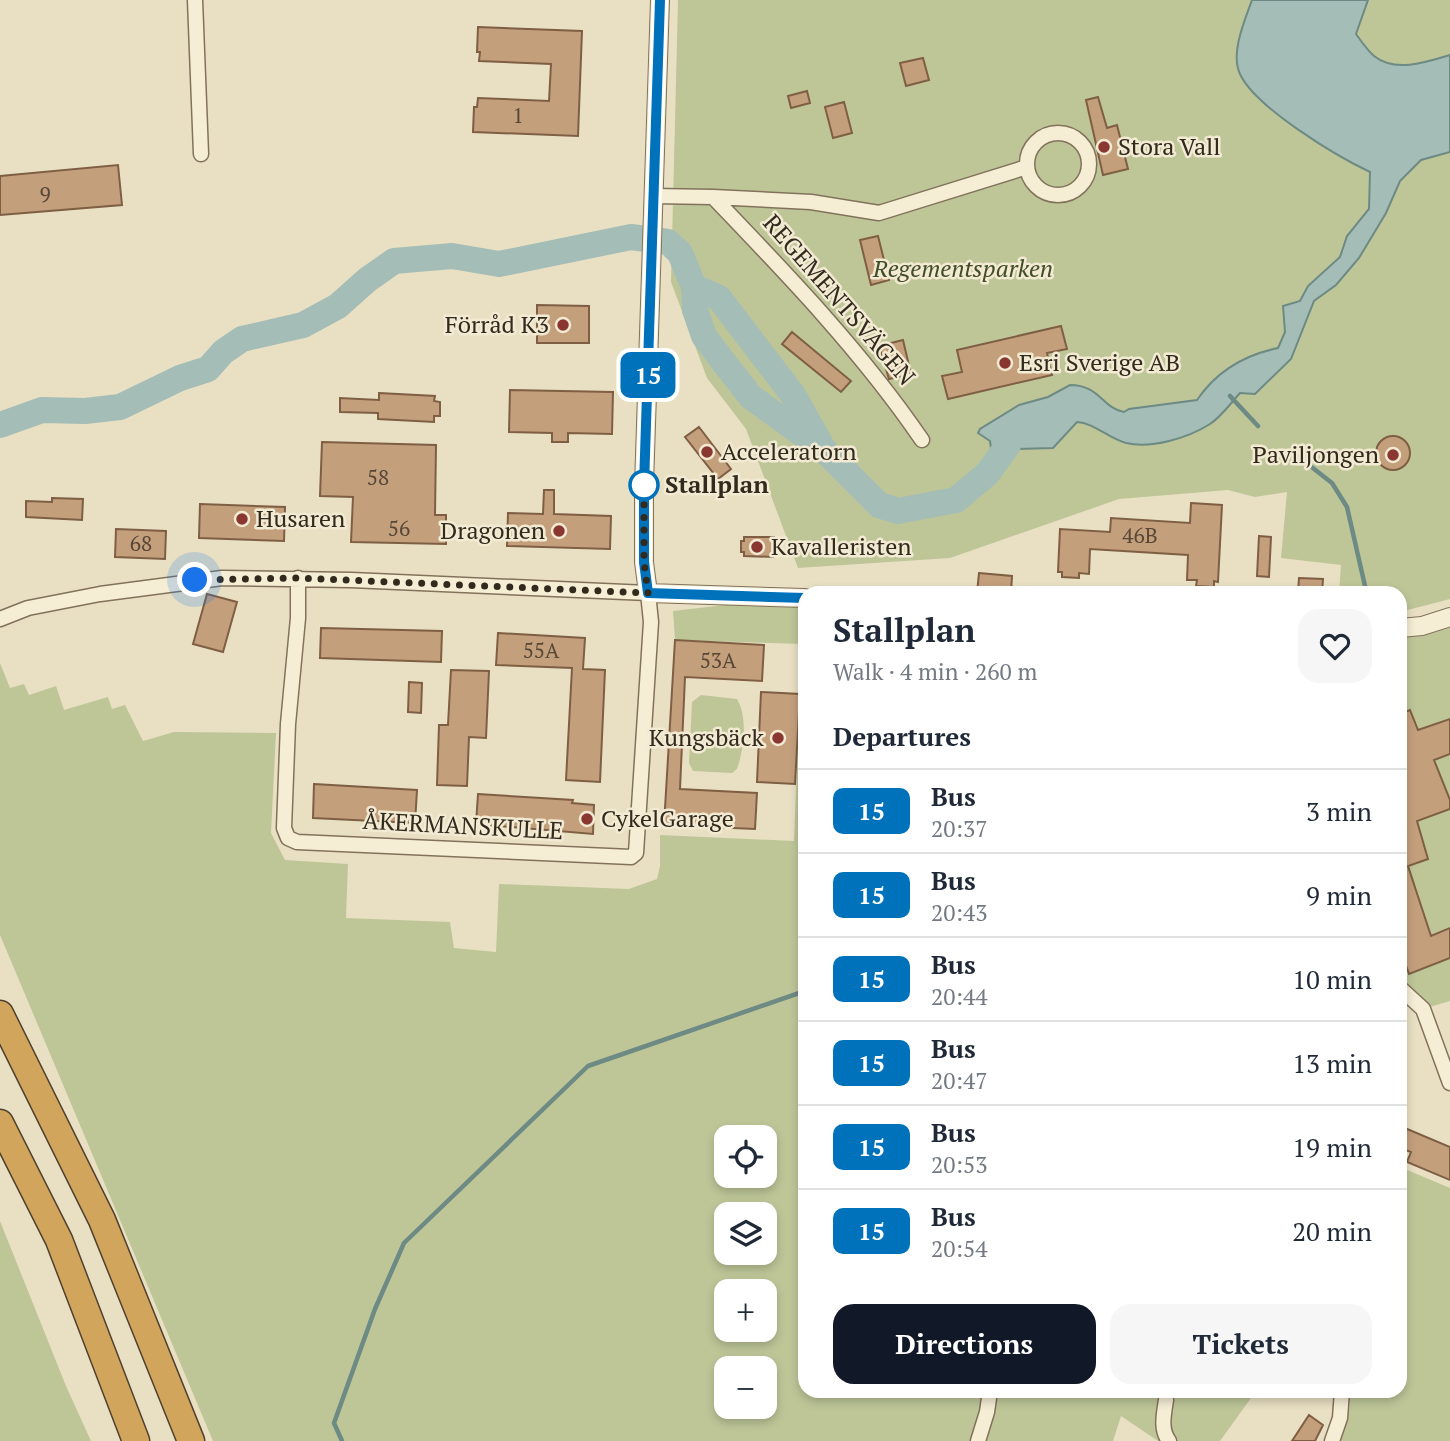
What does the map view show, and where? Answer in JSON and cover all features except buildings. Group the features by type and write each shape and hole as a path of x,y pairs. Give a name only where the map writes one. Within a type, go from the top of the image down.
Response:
{"highway":[{"path":"0,1014 102,1220 191,1441"},
{"path":"0,1123 59,1240 136,1441"}],"street":[{"path":"195,0 201,153"},
{"path":"648,593 644,562 644,485 660,0"},
{"path":"1056,134 1074,138 1087,153 1088,163 1083,181 1077,189 1059,195 1041,190 1034,184 1027,167 1032,148 1038,141 1056,134"},
{"name":"REGEMENTSVÄGEN","path":"653,196 811,202 879,213 1027,167"},
{"name":"REGEMENTSVÄGEN","path":"713,197 832,326 897,403 922,440"},
{"path":"0,619 28,608 195,580 298,578 798,598"},
{"name":"ÅKERMANSKULLE","path":"298,578 298,618 288,723 284,828 288,838 297,842 631,856 636,853 651,622 648,593"},
{"path":"1407,627 1450,617"},
{"path":"1407,995 1423,1010 1450,1083"},
{"path":"978,1441 988,1398"},
{"path":"1332,1441 1340,1418 1341,1398"},
{"path":"1166,1401 1163,1419 1165,1436 1169,1441"}],"green space":[{"name":"Regementsparken","path":"678,0 1252,0 1238,39 1259,100 1346,160 1387,180 1400,181 1421,160 1450,152 1450,599 1407,610 1407,586 1340,586 1341,565 1281,558 1287,492 1255,497 1228,490 1119,499 950,558 798,568 746,429 707,378 671,282"},
{"path":"1368,0 1450,0 1450,55 1401,65 1382,61 1374,56 1356,34"},
{"path":"742,603 798,606 798,644 675,640 673,611"},
{"path":"1450,617 1450,1001 1423,1009 1407,994 1407,626"},
{"path":"0,663 10,688 24,684 29,695 56,686 64,710 108,697 112,709 125,705 143,741 174,732 276,733 271,833 285,860 348,864 346,918 450,922 454,948 496,952 499,884 629,889 657,879 660,866 660,835 794,841 798,742 798,1398 1251,1398 1220,1441 1158,1441 1121,1416 1113,1441 213,1441 0,935"},
{"path":"701,695 737,699 740,706 744,724 742,752 737,769 732,773 693,771 689,763 692,702"},
{"path":"1407,1170 1450,1188 1450,1441 1337,1441 1348,1420 1350,1398 1407,1398"},
{"path":"0,1221 66,1386 91,1441 0,1441"}],"water":[{"path":"1252,0 1368,0 1356,34 1374,56 1382,61 1401,65 1450,55 1450,152 1421,160 1400,181 1386,213 1359,258 1336,285 1314,301 1291,359 1255,394 1240,393 1222,414 1191,434 1147,445 1126,443 1077,422 1053,448 1017,449 1007,458 995,481 984,469 991,448 990,441 978,433 980,429 1019,405 1048,397 1070,385 1094,392 1110,406 1124,412 1129,409 1197,400 1213,381 1232,366 1254,355 1278,348 1285,332 1283,306 1300,301 1308,286 1340,257 1347,236 1369,209 1370,172 1337,155 1279,115 1248,87 1240,74 1237,66 1238,47"}],"waterway":[{"path":"0,425 42,410 85,411 120,407 180,378 208,369 223,352 242,339 303,325 338,306 367,280 394,261 452,256 499,264 631,237 668,242 680,253 694,287 695,310 704,336 751,397 823,449 879,505 898,511 956,500 988,473 1008,445"},
{"path":"694,287 719,298 793,395 819,441"},
{"path":"1230,396 1258,426"},
{"path":"1295,454 1332,483 1347,507 1365,586"},
{"path":"342,1441 334,1423 375,1309 404,1243 588,1066 798,993"}],"bus line":[{"name":"15","path":"660,0 644,485 644,562 648,593 798,598"}],"place":[{"name":"Stora Vall","path":"1104,147"},
{"name":"Förråd K3","path":"563,325"},
{"name":"Esri Sverige AB","path":"1005,363"},
{"name":"Acceleratorn","path":"707,452"},
{"name":"Paviljongen","path":"1393,455"},
{"name":"Stallplan","path":"644,485"},
{"name":"Husaren","path":"242,519"},
{"name":"Dragonen","path":"559,531"},
{"name":"Kavalleristen","path":"757,547"},
{"name":"Kungsbäck","path":"778,738"},
{"name":"CykelGarage","path":"587,819"}],"route":[{"path":"195,580 298,578 648,593 644,562 644,485"}]}
